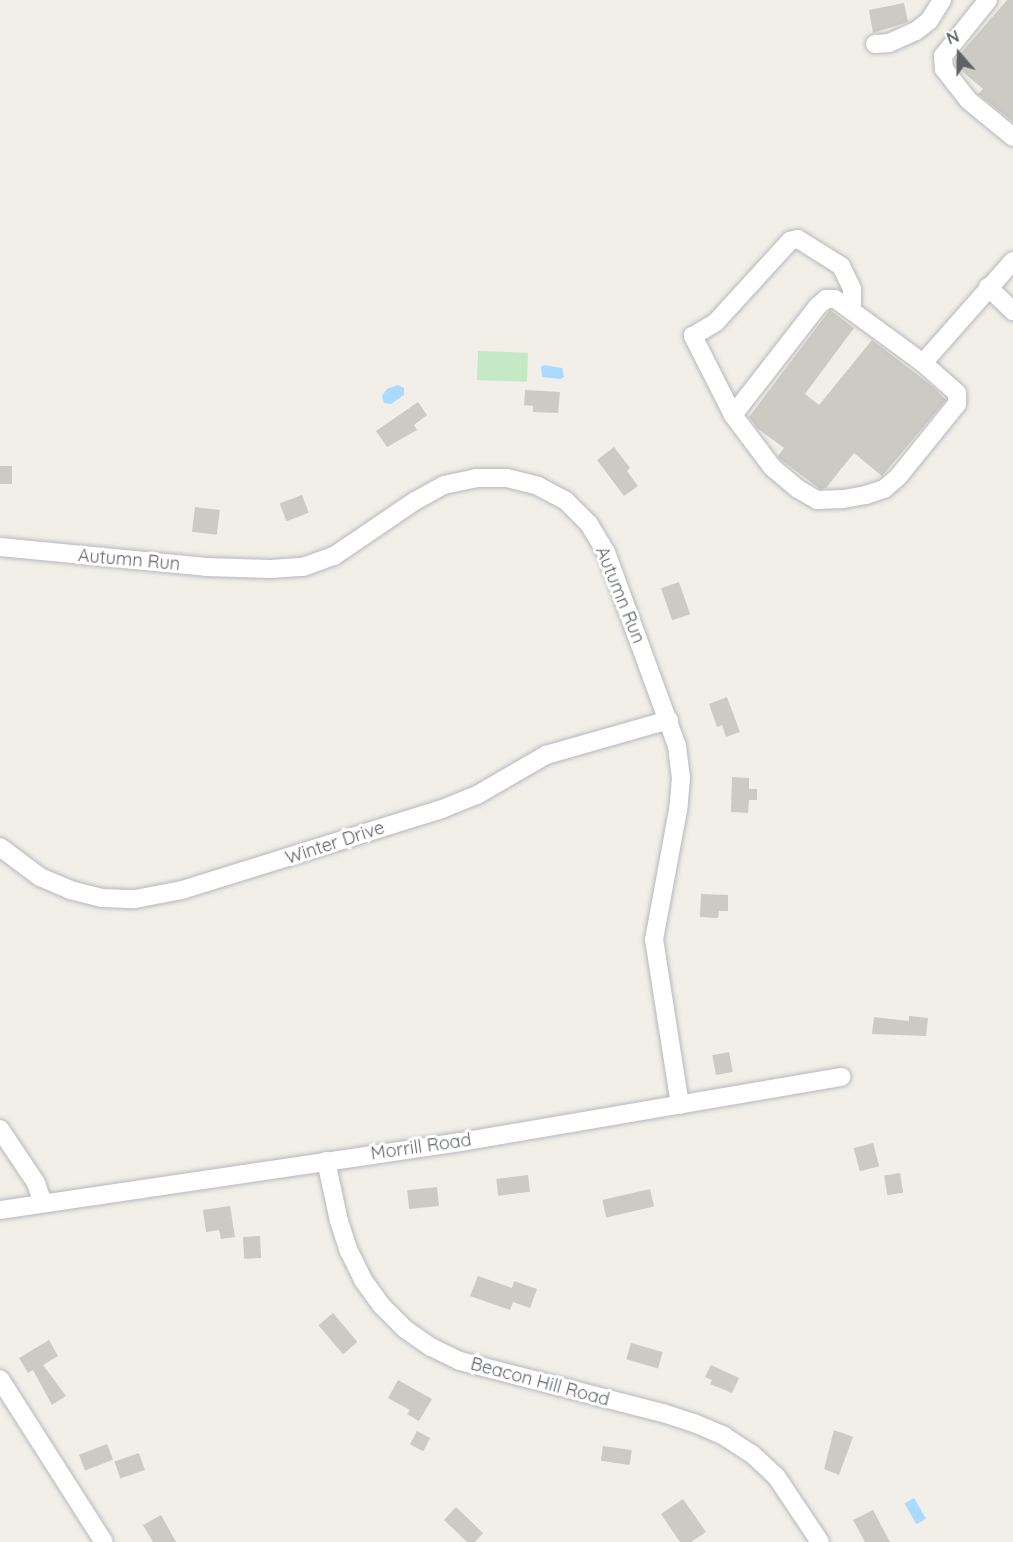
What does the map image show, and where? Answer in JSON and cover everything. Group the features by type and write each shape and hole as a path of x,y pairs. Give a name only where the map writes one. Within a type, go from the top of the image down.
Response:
{"street":[{"path":"875,44 890,44 916,31 929,21 942,0"},
{"path":"988,0 944,56 944,69 968,100 1013,137"},
{"path":"733,415 818,306 826,299 835,299 922,363 957,393 957,404 898,477 884,489 843,499 817,500 798,489 772,467 733,415 693,336 716,322 790,241 798,239 841,266 852,290 852,310"},
{"path":"922,363 1013,261"},
{"path":"988,287 1013,311"},
{"name":"Autumn Run","path":"0,547 206,567 270,569 303,567 334,556 415,501 444,485 476,478 507,478 538,486 566,501 589,524 606,552 677,746 681,778 678,810 654,939 680,1105"},
{"name":"Winter Drive","path":"0,847 40,877 81,893 102,898 135,899 182,890 442,809 477,795 529,764 564,748 669,720"},
{"name":"Morrill Road","path":"0,1209 326,1161 842,1077"},
{"path":"0,1130 36,1183 43,1203"},
{"name":"Beacon Hill Road","path":"326,1161 339,1221 349,1251 363,1280 382,1306 405,1329 431,1347 460,1361 663,1413 724,1436 752,1454 776,1476 820,1542"},
{"path":"0,1379 104,1542"}],"green space":[{"path":"478,351 528,353 527,382 477,380"}],"water":[{"path":"544,365 562,368 564,377 560,379 542,377 541,367"},
{"path":"398,385 404,388 404,395 391,404 384,403 382,396 387,389"},
{"path":"914,1498 926,1519 916,1524 904,1504"}],"building":[{"path":"1007,0 1013,0 1013,122 978,94 983,89 956,66 955,60"},
{"path":"904,3 908,22 873,33 869,10"},
{"path":"830,310 854,328 805,394 819,405 872,340 932,386 946,400 882,476 854,453 826,488 820,489 780,459 778,456 784,448 757,428 749,417"},
{"path":"525,390 560,392 558,413 533,412 533,406 524,405"},
{"path":"418,402 427,415 414,425 417,430 387,447 376,431"},
{"path":"614,447 630,468 627,471 638,486 624,496 597,460"},
{"path":"0,466 12,466 12,484 0,484"},
{"path":"302,495 309,513 286,521 280,504"},
{"path":"195,507 220,510 217,535 192,532"},
{"path":"679,582 690,614 672,620 661,588"},
{"path":"727,697 740,732 726,737 722,725 717,727 709,704"},
{"path":"732,777 749,778 749,789 757,789 757,800 749,800 748,813 731,812"},
{"path":"701,894 728,895 728,911 719,911 718,918 700,917"},
{"path":"909,1016 928,1018 926,1036 872,1034 874,1017 909,1021"},
{"path":"729,1052 733,1072 716,1075 712,1055"},
{"path":"873,1143 879,1166 860,1171 854,1148"},
{"path":"900,1173 903,1193 887,1195 884,1176"},
{"path":"528,1175 530,1192 498,1196 496,1179"},
{"path":"437,1187 439,1206 409,1209 407,1190"},
{"path":"650,1189 654,1207 606,1218 602,1200"},
{"path":"230,1206 235,1237 221,1239 219,1230 206,1232 203,1210"},
{"path":"260,1236 261,1258 244,1259 243,1237"},
{"path":"478,1276 512,1288 514,1281 537,1289 530,1308 513,1302 510,1310 470,1296"},
{"path":"333,1313 357,1342 343,1354 318,1325"},
{"path":"49,1340 58,1356 43,1365 66,1396 52,1405 33,1370 28,1373 19,1358"},
{"path":"631,1343 663,1352 658,1368 626,1359"},
{"path":"711,1365 739,1378 732,1393 710,1384 712,1380 705,1377"},
{"path":"398,1380 432,1399 419,1421 407,1414 410,1410 388,1398"},
{"path":"834,1430 853,1437 839,1475 824,1469"},
{"path":"417,1431 430,1438 423,1451 410,1444"},
{"path":"107,1444 113,1460 85,1471 79,1455"},
{"path":"603,1446 632,1450 630,1465 601,1461"},
{"path":"139,1453 145,1470 120,1478 114,1461"},
{"path":"683,1499 706,1532 691,1542 680,1542 661,1514"},
{"path":"456,1507 483,1533 475,1542 467,1542 444,1520"},
{"path":"873,1510 890,1542 865,1542 853,1520"},
{"path":"161,1515 176,1542 153,1542 143,1525"}]}
